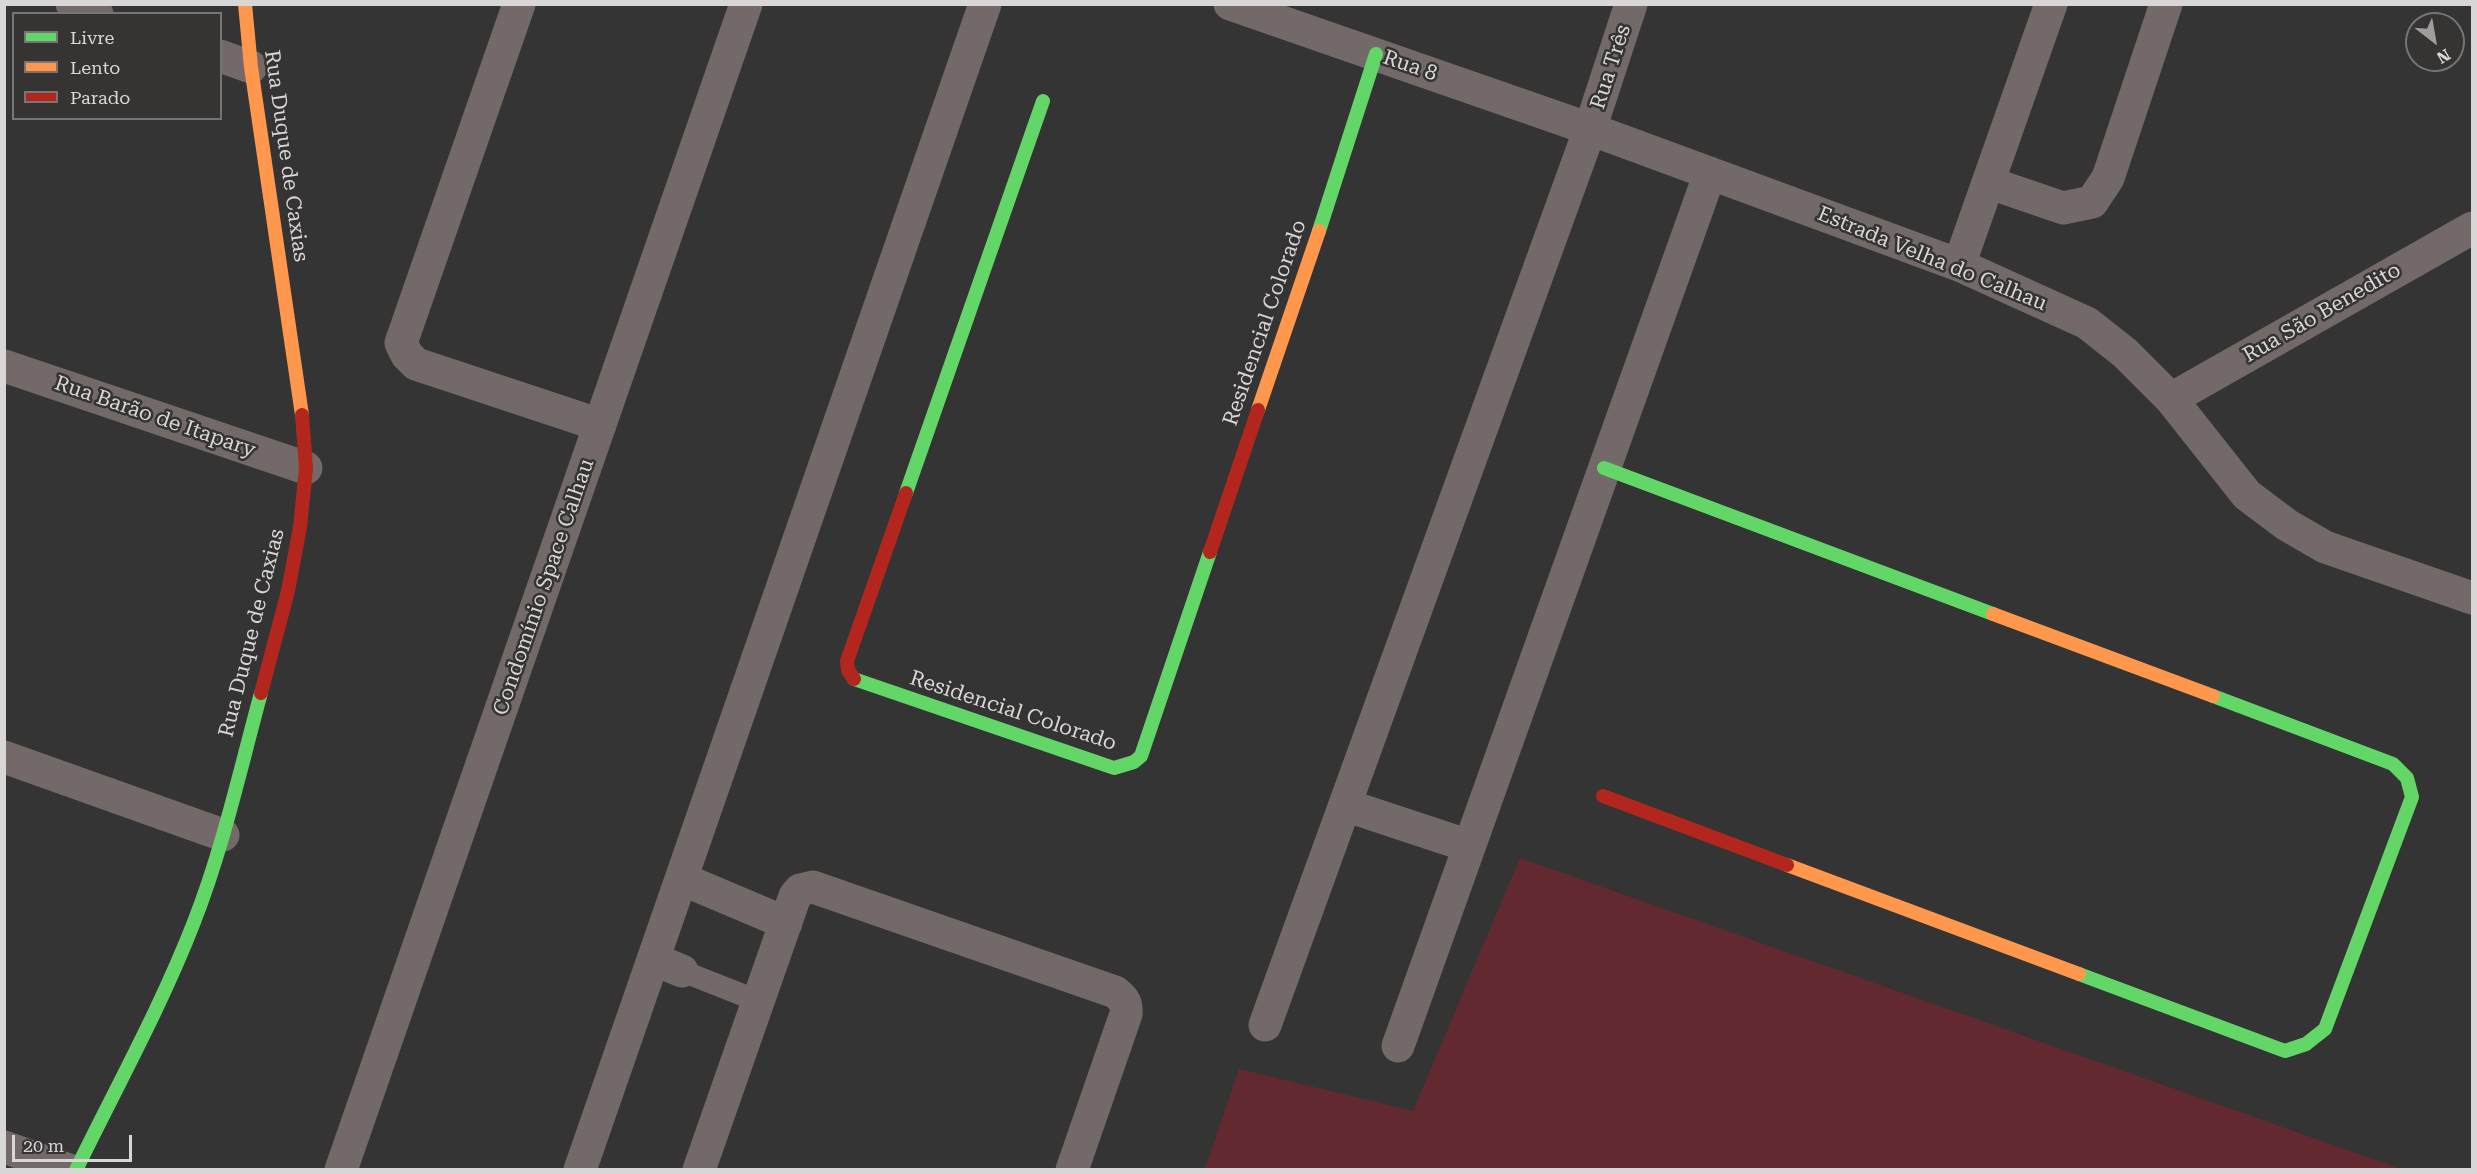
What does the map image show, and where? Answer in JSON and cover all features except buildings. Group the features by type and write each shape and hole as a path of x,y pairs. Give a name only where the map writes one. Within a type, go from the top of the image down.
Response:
{"street":[{"path":"72,4 92,12"},
{"name":"Rua Duque de Caxias","path":"76,1170 173,973 195,920 223,836 288,591 300,527 306,468 302,414 251,67 245,4"},
{"path":"519,4 401,344 416,364 600,425"},
{"name":"Condomínio Space Calhau","path":"341,1170 746,4"},
{"path":"580,1170 668,965 682,879 985,4"},
{"name":"Rua 8","path":"1230,4 1304,16 1376,54 1590,129"},
{"name":"Rua Três","path":"1265,1025 1590,129 1631,4"},
{"path":"1959,265 1990,183 2051,4"},
{"path":"1990,183 2063,208 2092,202 2108,178 2166,4"},
{"name":"Residencial Colorado","path":"1043,101 847,661 847,669 851,677 858,682 1114,768 1134,762 1141,756 1376,54"},
{"path":"222,57 251,67"},
{"name":"Estrada Velha do Calhau","path":"1590,129 1959,265 2087,323 2125,353 2171,399 2247,495 2287,525 2325,547 2472,598"},
{"path":"1398,1046 1710,173"},
{"name":"Rua São Benedito","path":"2171,399 2472,228"},
{"name":"Rua Barão de Itapary","path":"4,366 306,468"},
{"path":"1603,796 2284,1051 2301,1048 2325,1029 2412,797 2407,778 2393,764 1604,468"},
{"path":"4,757 223,836"},
{"path":"1345,805 1469,846"},
{"path":"682,879 786,923"},
{"path":"699,1170 795,897 800,890 813,887 1115,992 1122,997 1127,1005 1126,1014 1072,1170"},
{"path":"4,1148 69,1170"}],"lane":[{"path":"668,965 758,1001"}],"shaded area":[{"path":"1520,858 2401,1169 1205,1169 1239,1069 1413,1111"}],"traffic: fast":[{"path":"1319,231 1376,54"},
{"path":"906,493 1043,101"},
{"path":"1604,468 1993,614"},
{"path":"854,679 1114,768 1134,762 1141,756 1210,552"},
{"path":"76,1170 153,1016 194,922 222,837 261,693"},
{"path":"2079,974 2285,1051 2306,1044 2325,1029 2412,797 2407,778 2393,764 2213,696"}],"traffic: slow":[{"path":"245,4 251,67 302,415"},
{"path":"1258,410 1319,231"},
{"path":"1993,614 2213,696"},
{"path":"1787,865 2079,974"}],"traffic: jam":[{"path":"1210,552 1258,410"},
{"path":"261,693 288,591 300,527 306,468 302,415"},
{"path":"854,679 848,670 847,661 906,493"},
{"path":"1603,796 1787,865"}]}
